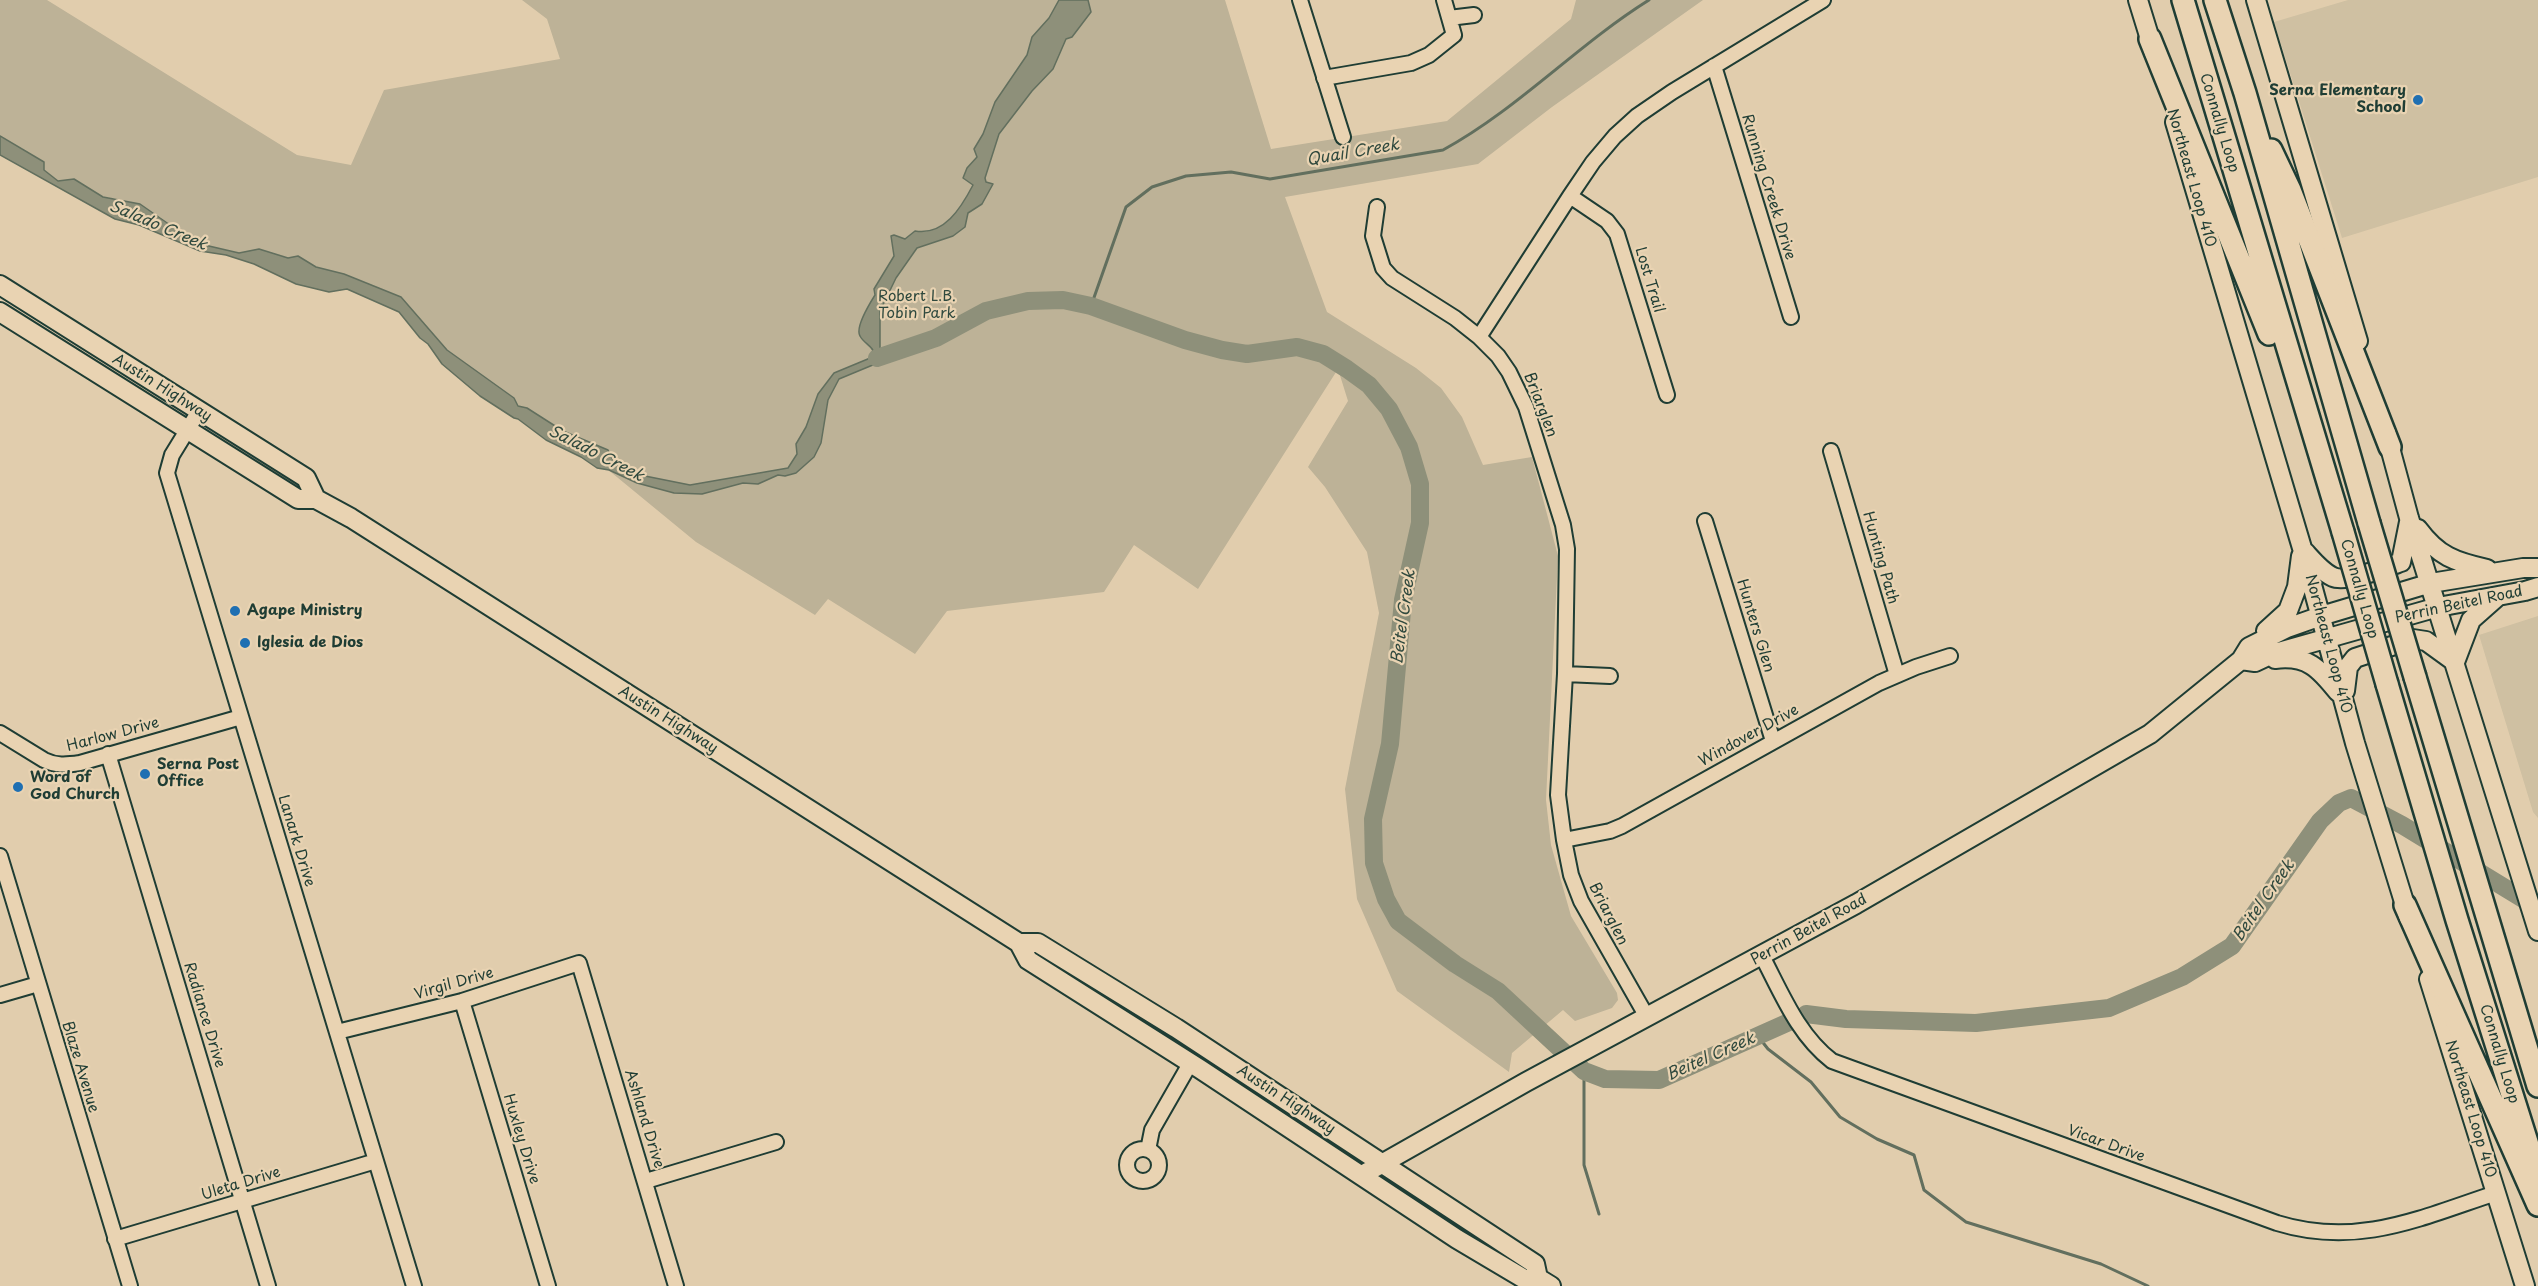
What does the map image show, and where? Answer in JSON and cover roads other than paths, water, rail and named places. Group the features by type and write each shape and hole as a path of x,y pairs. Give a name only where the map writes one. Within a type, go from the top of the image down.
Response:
{"highway":[{"name":"Connally Loop","path":"2182,0 2343,532 2457,920 2538,1177"},
{"name":"Connally Loop","path":"2215,0 2245,93 2369,523 2538,1086"},
{"path":"2150,39 2250,282 2343,532"},
{"path":"2245,93 2290,190 2390,447"},
{"path":"2405,905 2538,1205"}],"main road":[{"name":"Northeast Loop 410","path":"2138,0 2302,548 2355,743 2525,1286"},
{"path":"2256,0 2390,447 2409,518 2538,931"},
{"name":"Austin Highway","path":"0,285 306,478 316,499"},
{"name":"Austin Highway","path":"0,312 189,428 298,500 316,499 360,524 1019,944 1028,960 1191,1062 1457,1239 1526,1280 1544,1283"},
{"path":"2302,548 2320,568 2334,578 2347,578 2401,562 2409,518"},
{"path":"2409,518 2430,546 2443,555 2464,564 2501,571"},
{"path":"2248,656 2288,611 2297,587 2302,548"},
{"name":"Perrin Beitel Road","path":"1362,1175 1526,1082 1762,956 2150,734 2286,628 2431,583 2501,571 2538,568"},
{"name":"Perrin Beitel Road","path":"2248,656 2272,654 2438,607 2538,587"},
{"path":"2455,662 2470,620 2497,597"},
{"path":"2343,699 2350,662 2361,655 2413,639 2427,642 2455,662"},
{"path":"2248,656 2290,657 2318,667 2343,699"},
{"name":"Austin Highway","path":"1019,944 1041,944 1176,1028 1535,1264 1544,1283"},
{"path":"1421,1141 1412,1154 1410,1163 1412,1170 1434,1197"}],"street":[{"path":"1300,0 1343,137"},
{"path":"1324,78 1340,77 1421,60 1454,35 1444,0"},
{"path":"1479,337 1593,162 1615,136 1637,116 1823,0"},
{"path":"1449,18 1474,15"},
{"name":"Running Creek Drive","path":"1714,66 1791,317"},
{"name":"Lost Trail","path":"1570,196 1607,221 1617,234 1667,395"},
{"name":"Briarglen","path":"1377,207 1373,237 1383,268 1392,278 1455,318 1479,337 1498,356 1519,389 1563,525 1568,574 1558,795 1571,875 1581,901 1647,1017"},
{"name":"Lanark Drive","path":"199,411 172,454 167,473 414,1286"},
{"name":"Hunting Path","path":"1831,452 1897,675"},
{"name":"Hunters Glen","path":"1705,521 1773,741"},
{"name":"Windover Drive","path":"1564,840 1610,831 1622,826 1773,741 1897,675 1950,656"},
{"path":"1565,674 1610,676"},
{"name":"Harlow Drive","path":"0,733 51,764 80,762 241,717"},
{"name":"Radiance Drive","path":"108,754 268,1286"},
{"name":"Blaze Avenue","path":"0,856 130,1286"},
{"name":"Vicar Drive","path":"1762,956 1800,1027 1820,1052 1832,1061 2277,1223 2315,1232 2358,1233 2400,1224 2496,1193"},
{"name":"Virgil Drive","path":"337,1032 462,1001 579,963"},
{"name":"Ashland Drive","path":"579,963 676,1286"},
{"path":"0,995 38,984"},
{"name":"Huxley Drive","path":"462,1001 548,1286"},
{"path":"1148,1150 1152,1130 1191,1062"},
{"path":"646,1181 776,1142"},
{"name":"Uleta Drive","path":"115,1239 376,1161"}],"water":[{"name":"Salado Creek","path":"1059,0 1088,0 1091,12 1072,37 1066,39 1053,69 1032,91 999,134 985,178 986,182 993,184 982,204 968,213 965,227 953,236 917,248 896,278 880,311 880,362 839,379 828,400 821,443 814,457 796,473 778,475 758,484 743,483 702,494 674,493 637,483 609,470 597,468 581,457 546,440 518,419 480,396 442,364 428,344 420,338 399,312 347,289 329,292 296,284 254,264 226,255 200,251 139,225 115,219 0,155 0,136 44,162 44,170 58,181 74,179 103,197 140,204 196,243 239,253 259,249 288,258 298,256 316,267 344,274 401,297 447,350 514,398 518,406 527,408 563,431 608,450 613,460 645,476 690,485 788,468 797,454 796,444 806,427 818,394 834,373 875,356 859,332 875,295 874,289 894,256 891,236 905,239 915,231 935,229 943,225 963,203 973,185 963,178 967,168 977,157 974,149 983,134 995,102 1027,55 1032,37 1049,18"}],"waterway":[{"name":"Quail Creek","path":"1091,306 1126,207 1152,187 1186,176 1231,172 1270,179 1443,150 1497,116 1597,37 1649,0"},
{"name":"Beitel Creek","path":"877,358 936,338 986,311 1028,301 1063,300 1091,306 1185,340 1222,350 1247,354 1297,347 1323,354 1369,385 1389,409 1409,447 1420,484 1420,523 1403,600 1390,744 1373,819 1374,863 1386,899 1398,921 1455,964 1498,991 1584,1071 1605,1079 1659,1080 1789,1022"},
{"name":"Beitel Creek","path":"1806,1014 1846,1019 1976,1023 2109,1008 2182,977 2232,946 2320,821 2339,803 2351,798 2402,825 2538,908"},
{"path":"1757,1035 1768,1049 1811,1082 1840,1117 1877,1139 1914,1155 1924,1190 1966,1222 2101,1264 2148,1286"},
{"path":"1584,1071 1584,1165 1599,1214"}],"place":[{"name":"Serna Elementary School","path":"2418,100"},
{"name":"Agape Ministry","path":"235,611"},
{"name":"Iglesia de Dios","path":"245,643"},
{"name":"Serna Post Office","path":"145,774"},
{"name":"Word of God Church","path":"18,787"}],"park label":[{"name":"Robert L.B. Tobin Park","path":"917,306"}]}
